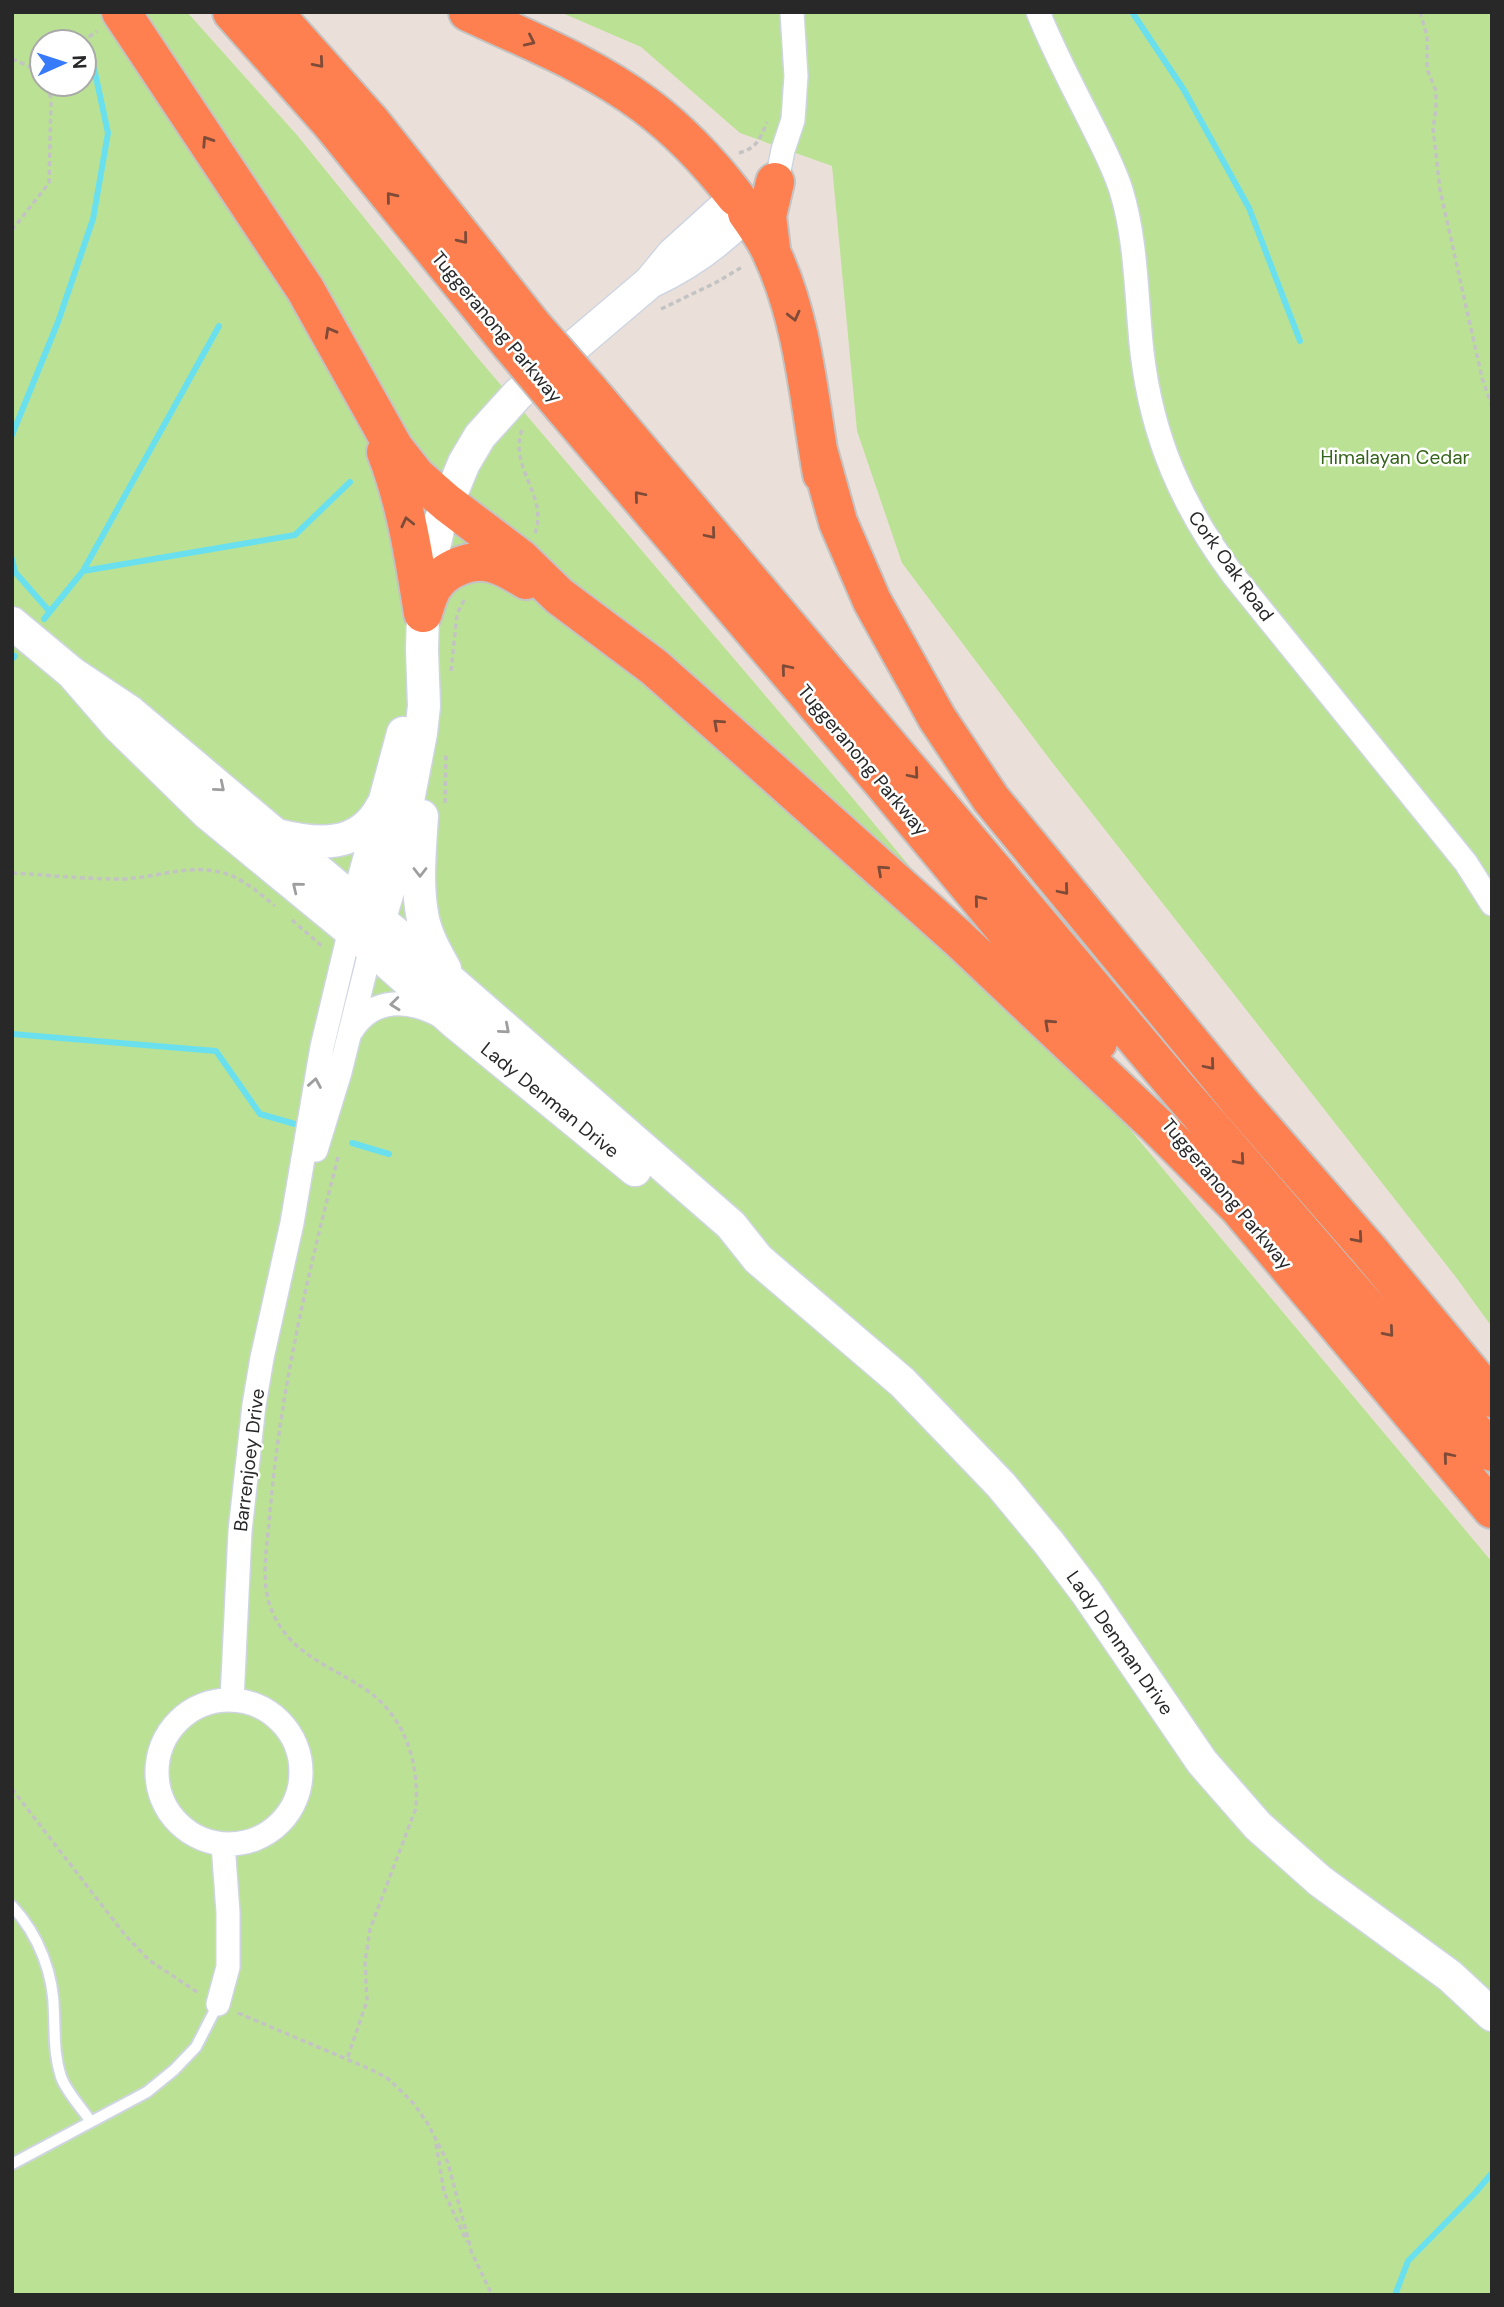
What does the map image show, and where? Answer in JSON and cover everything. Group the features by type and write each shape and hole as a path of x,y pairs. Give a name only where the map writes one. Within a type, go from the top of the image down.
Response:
{"highway":[{"path":"121,12 304,289 399,456 416,476 521,559 559,596 654,667 958,938 1157,1126 1239,1208"},
{"name":"Tuggeranong Parkway","path":"232,12 522,336 1492,1452"},
{"name":"Tuggeranong Parkway","path":"273,12 372,123 522,336"},
{"path":"468,12 563,56 626,92 676,131 732,193 771,251"},
{"path":"779,166 766,216 771,251 790,302 798,335 832,526 845,573 877,654 908,712 956,788 1179,1090"},
{"path":"363,392 395,475 412,544 422,631"},
{"name":"Tuggeranong Parkway","path":"576,398 883,783 1023,953 1492,1509"},
{"path":"818,450 838,522 872,601 937,719 991,799 1239,1101 1368,1249 1492,1398"},
{"path":"422,631 431,590 439,579 450,570 474,562 499,565 559,596"}],"street":[{"path":"732,193 779,166 791,132 796,76 792,12"},
{"name":"Cork Oak Road","path":"1038,12 1121,188 1132,243 1142,355 1152,414 1169,465 1189,507 1209,542 1233,575 1466,863 1492,904"},
{"path":"364,925 383,805 412,703 435,542 447,502 468,456 480,436 501,411 551,364 650,282 732,193 765,170 779,166"},
{"name":"Lady Denman Drive","path":"12,623 72,673 129,711 276,835 454,1022 723,1241 758,1259"},
{"path":"422,631 424,706 420,900 423,921 430,939 453,984"},
{"name":"Lady Denman Drive","path":"72,673 127,735 208,814 364,925 453,984 731,1226 758,1259 902,1382 1000,1485 1049,1543 1086,1592 1202,1762 1258,1826 1320,1881 1450,1976 1492,2015"},
{"path":"364,925 395,869 404,831 424,706"},
{"path":"276,835 330,843 368,826 383,805"},
{"name":"Barrenjoey Drive","path":"232,1700 236,1588 245,1472 262,1358 292,1223 322,1047 342,964 364,925"},
{"name":"Barrenjoey Drive","path":"292,1223 348,1040 364,925"},
{"path":"348,1040 360,1018 374,1009 396,1003 418,1005 454,1022"},
{"path":"232,1700 265,1709 283,1725 290,1734 299,1757 300,1782 293,1805 279,1824 247,1842 223,1844 198,1837 177,1822 163,1800 158,1762 166,1738 183,1717 205,1705 232,1700"},
{"path":"218,2004 228,1967 228,1912 223,1844"}],"lane":[{"path":"12,1906 34,1936 44,1960 51,1985 54,2041 62,2081 91,2122"},
{"path":"12,2164 147,2092 196,2047 218,2004"}],"path":[{"path":"1420,12 1427,36 1427,69 1436,91 1433,128 1440,190 1482,378 1492,407"},
{"path":"12,230 49,183 51,98"},
{"path":"732,193 726,150 740,153 751,149 761,138 769,117"},
{"path":"12,873 117,879 144,878 196,869 217,871 244,882 342,964"},
{"path":"339,1154 302,1303 289,1369 276,1454 266,1575 270,1605 287,1638 306,1654 370,1692 393,1716 406,1735 414,1765 417,1791 415,1808 370,1929 365,1962 367,2001 346,2059"},
{"path":"471,2250 448,2163 435,2141 444,2192 471,2250 492,2295"}],"green space":[{"path":"12,12 187,12 297,135 477,357 850,795 1492,1562 1492,2295 12,2295"},
{"name":"Himalayan Cedar","path":"560,12 1492,12 1492,1327 1455,1276 1051,761 902,563 857,431 832,166 740,133 641,47"}],"waterway":[{"path":"1132,12 1184,90 1249,208 1300,341"},
{"path":"12,435 58,322 93,219 108,133 98,87"},
{"path":"83,571 219,326"},
{"path":"44,619 83,571 295,535 350,482"},
{"path":"12,559 15,572 50,612"},
{"path":"12,659 15,656"},
{"path":"12,1034 216,1051 260,1114 295,1124"},
{"path":"352,1143 389,1154"},
{"path":"1395,2295 1408,2261 1492,2173"}]}
